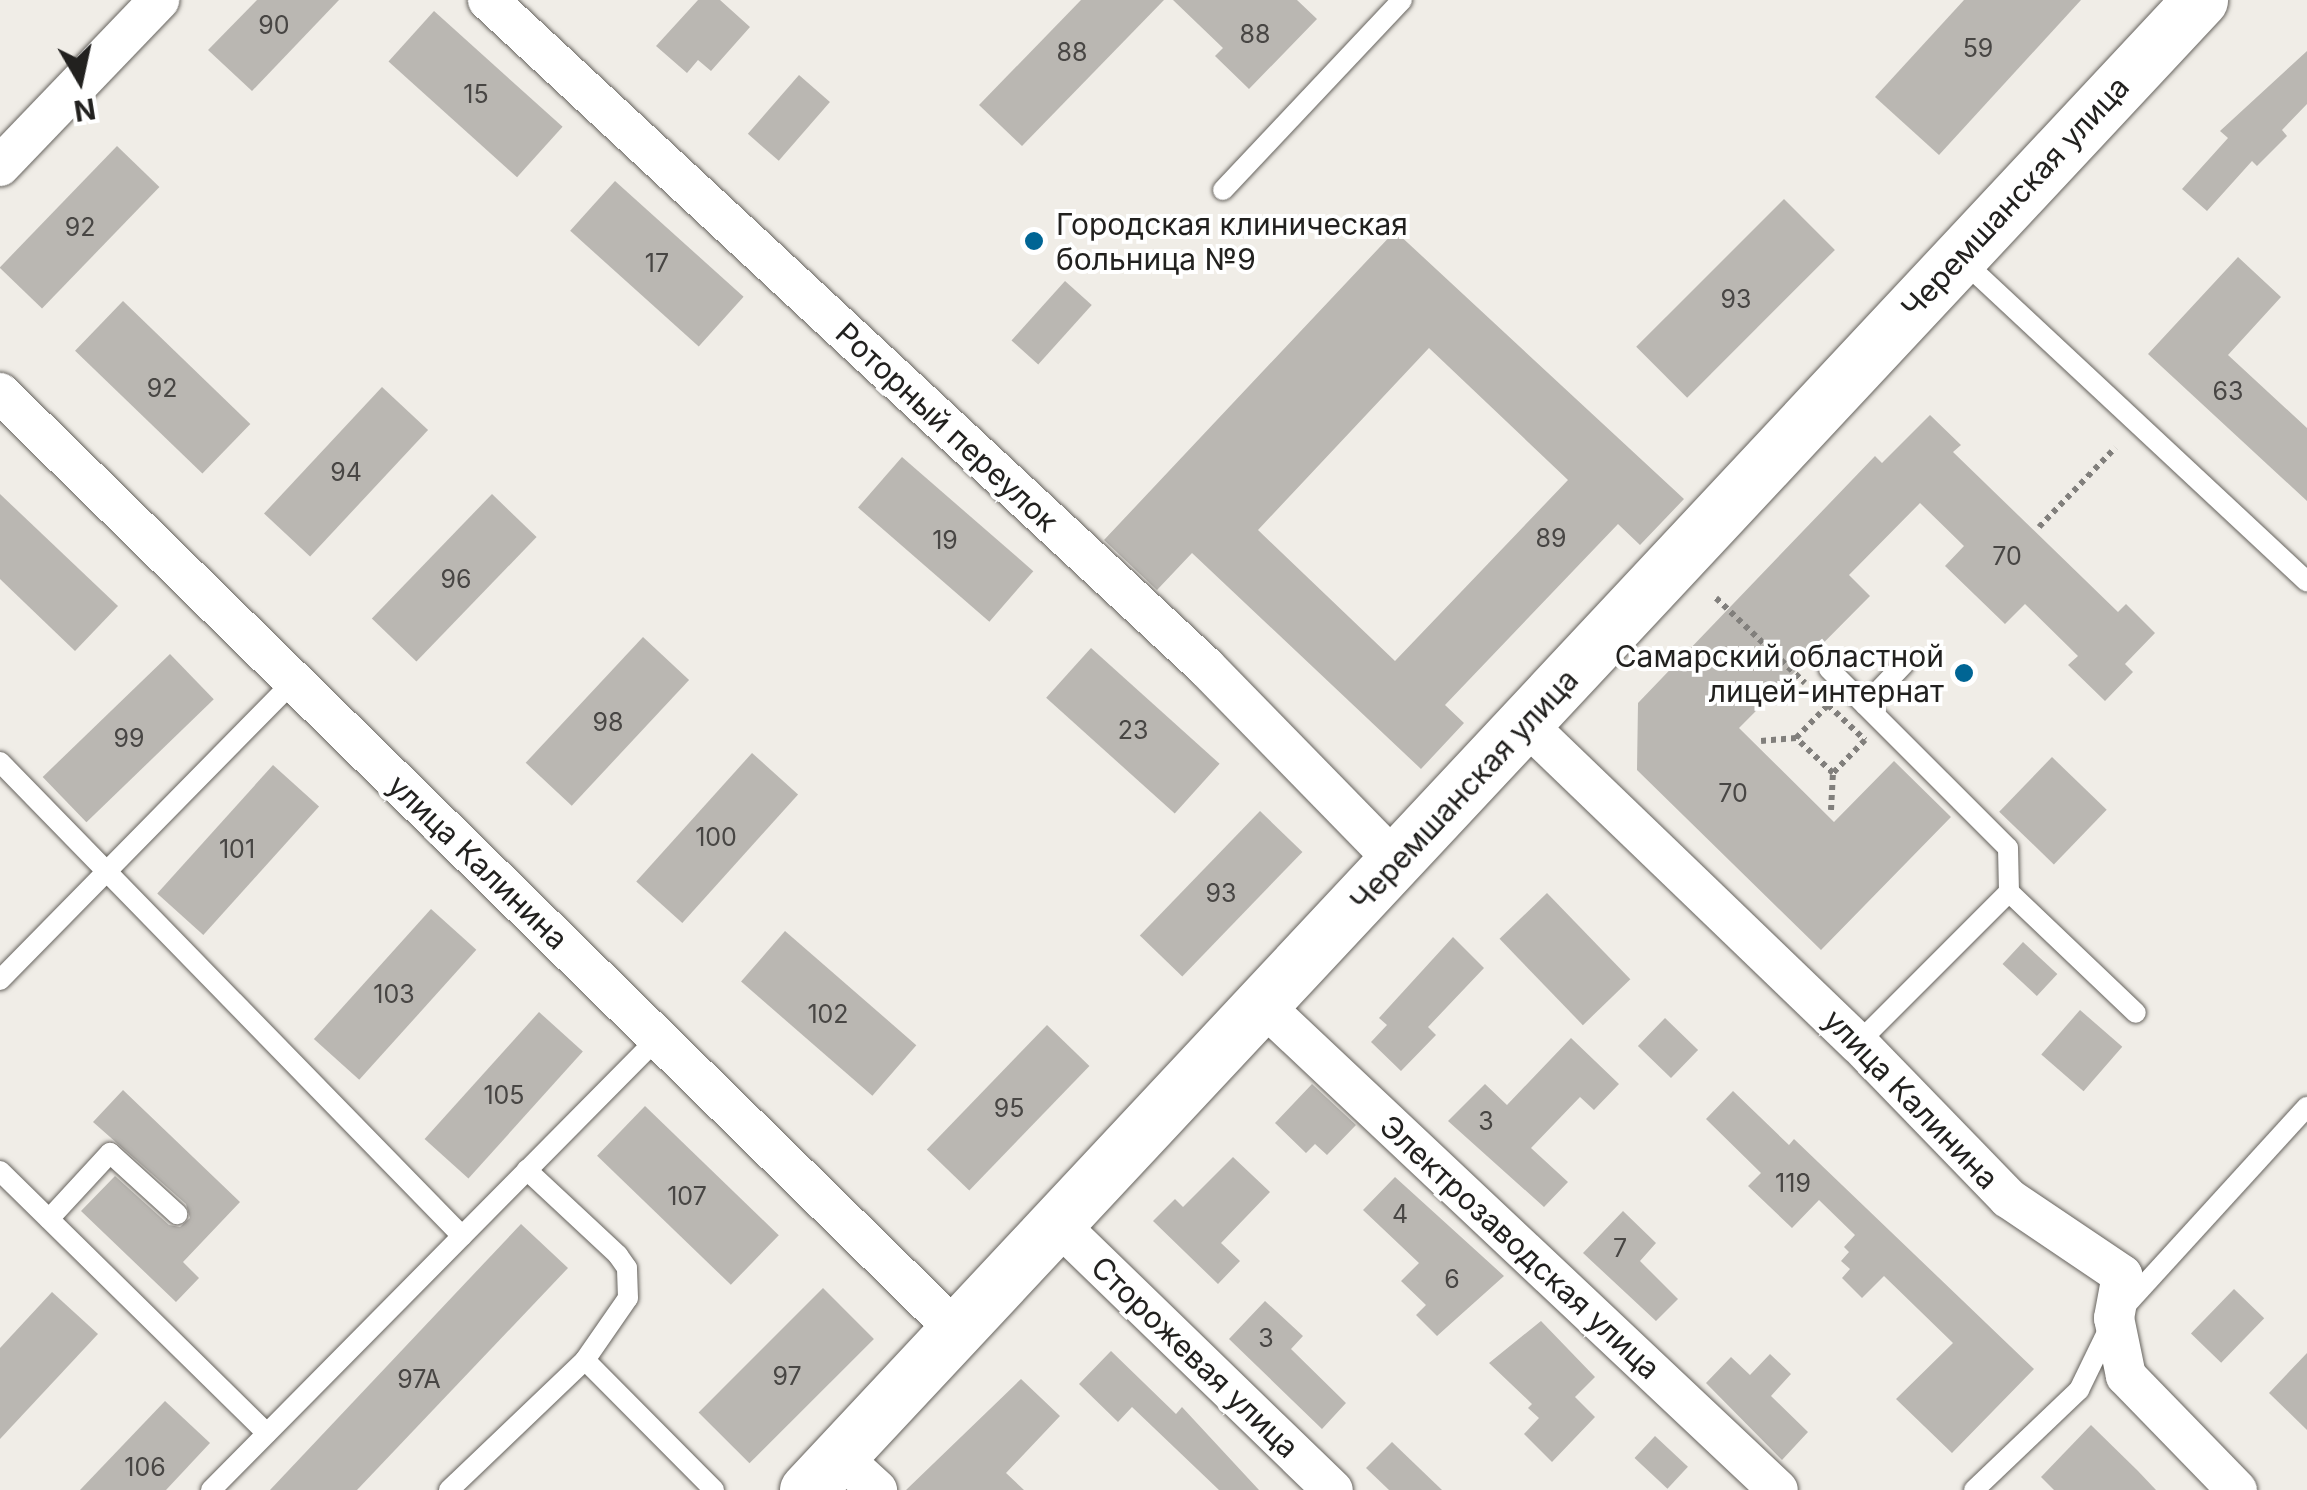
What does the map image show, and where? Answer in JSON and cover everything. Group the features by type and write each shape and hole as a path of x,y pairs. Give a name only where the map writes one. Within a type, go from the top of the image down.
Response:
{"street":[{"path":"0,166 160,0"},
{"name":"Роторный переулок","path":"488,0 1207,668 1398,863"},
{"name":"Черемшанская улица","path":"842,1479 957,1331 2200,0"},
{"name":"улица Калинина","path":"0,393 957,1331"},
{"name":"улица Калинина","path":"1526,724 1858,1043 2008,1198 2122,1275 2114,1318 2126,1376 2237,1490"},
{"name":"Электрозаводская улица","path":"1262,1005 1778,1490"},
{"name":"Сторожевая улица","path":"1057,1223 1333,1490"}],"lane":[{"path":"1223,190 1397,2"},
{"path":"1958,256 2307,582"},
{"path":"1865,705 1904,664"},
{"path":"1830,670 2008,848 2010,892 2136,1013"},
{"path":"0,980 294,681"},
{"path":"0,762 109,868 462,1236"},
{"path":"1858,1043 2010,892"},
{"path":"211,1490 658,1038"},
{"path":"1974,1490 2079,1390 2114,1318 2307,1107"},
{"path":"49,1219 110,1153 177,1214"},
{"path":"449,1490 584,1360 620,1316 630,1283 627,1268 527,1170"},
{"path":"0,1171 267,1433"},
{"path":"584,1360 714,1490"}],"path":[{"path":"2040,527 2115,448"},
{"path":"1716,598 1864,740 1832,773 1831,810"},
{"path":"1761,741 1796,738 1828,705"},
{"path":"1796,738 1832,773"}],"building":[{"path":"257,0 339,0 252,91 208,50"},
{"path":"698,0 720,0 750,27 711,71 698,60 687,73 656,46"},
{"path":"1081,0 1164,0 1022,146 979,105"},
{"path":"1173,0 1297,0 1317,19 1249,89 1215,56 1223,48"},
{"path":"1964,0 2081,0 1939,155 1875,97"},
{"path":"434,11 563,127 517,177 388,62"},
{"path":"2307,51 2307,104 2282,130 2287,136 2257,166 2252,161 2207,211 2182,189 2228,138 2220,131"},
{"path":"799,75 830,102 779,161 748,134"},
{"path":"117,146 159,187 42,309 0,267"},
{"path":"615,181 744,297 699,347 570,231"},
{"path":"1784,199 1835,250 1687,398 1636,347"},
{"path":"1395,231 1684,499 1640,545 1618,524 1445,705 1464,723 1421,769 1192,553 1157,590 1104,540","holes":["1429,348 1568,480 1395,661 1258,530"]},
{"path":"2238,257 2281,297 2228,355 2307,428 2307,501 2148,354"},
{"path":"1065,281 1092,305 1038,365 1011,340"},
{"path":"123,301 250,424 202,474 75,351"},
{"path":"382,387 428,430 310,556 264,514"},
{"path":"1930,415 1961,445 1953,452 2118,612 2126,604 2155,633 2125,664 2133,672 2105,701 2068,665 2078,656 2025,604 2005,624 1945,566 1964,546 1920,503 1849,575 1870,596 1739,728 1834,822 1894,761 1951,817 1821,950 1637,770 1638,703 1875,456 1882,463"},
{"path":"902,457 1033,571 989,622 858,508"},
{"path":"0,494 118,606 75,651 0,579"},
{"path":"492,494 537,537 416,662 372,618"},
{"path":"643,637 689,680 572,806 526,763"},
{"path":"1091,648 1220,764 1175,814 1046,698"},
{"path":"170,654 214,699 86,822 43,777"},
{"path":"752,753 798,794 682,923 636,882"},
{"path":"2052,757 2107,810 2054,864 1999,812"},
{"path":"273,765 319,806 203,935 157,894"},
{"path":"1260,811 1302,852 1182,976 1140,935"},
{"path":"1547,893 1630,979 1583,1025 1500,939"},
{"path":"431,909 476,950 359,1080 314,1039"},
{"path":"785,931 916,1045 872,1096 741,982"},
{"path":"1453,937 1484,968 1428,1027 1436,1035 1401,1071 1371,1042 1387,1025 1379,1018"},
{"path":"2023,942 2057,974 2037,996 2003,964"},
{"path":"2080,1010 2122,1047 2084,1091 2041,1055"},
{"path":"539,1012 583,1051 468,1179 425,1139"},
{"path":"1665,1018 1698,1050 1671,1078 1638,1046"},
{"path":"1047,1025 1089,1066 969,1190 927,1149"},
{"path":"1571,1038 1619,1084 1594,1110 1580,1097 1531,1148 1568,1182 1544,1207 1448,1121 1485,1084 1507,1105"},
{"path":"1312,1084 1356,1125 1327,1155 1315,1144 1306,1153 1275,1123"},
{"path":"123,1090 240,1202 183,1262 199,1278 176,1302 81,1211 115,1176 169,1225 180,1227 190,1218 186,1204 93,1122"},
{"path":"1733,1091 1789,1145 1794,1139 2034,1369 1952,1453 1896,1399 1953,1343 1884,1276 1862,1298 1842,1278 1850,1269 1841,1261 1849,1252 1844,1247 1855,1235 1819,1200 1792,1228 1748,1186 1761,1173 1706,1119"},
{"path":"645,1106 779,1235 731,1285 597,1156"},
{"path":"1233,1157 1270,1192 1221,1243 1240,1261 1218,1284 1153,1221 1175,1199 1183,1207"},
{"path":"1395,1177 1504,1276 1437,1336 1416,1315 1426,1305 1401,1281 1419,1263 1363,1210"},
{"path":"1623,1211 1656,1243 1640,1261 1678,1299 1656,1321 1583,1253"},
{"path":"521,1224 568,1268 357,1490 270,1490"},
{"path":"823,1288 874,1339 749,1463 699,1412"},
{"path":"2234,1289 2264,1318 2221,1363 2191,1334"},
{"path":"52,1292 98,1334 0,1439 0,1348"},
{"path":"1265,1301 1303,1336 1291,1349 1346,1403 1322,1429 1229,1339"},
{"path":"1541,1321 1595,1377 1575,1397 1595,1417 1552,1462 1524,1434 1539,1418 1528,1408 1532,1404 1489,1363"},
{"path":"1111,1351 1176,1414 1182,1407 1259,1490 1219,1490 1132,1407 1118,1422 1079,1384"},
{"path":"2307,1353 2307,1430 2269,1393"},
{"path":"1770,1354 1791,1374 1771,1396 1808,1432 1782,1460 1706,1383 1731,1357 1750,1375"},
{"path":"1021,1379 1060,1416 1006,1473 1024,1490 906,1490"},
{"path":"165,1401 210,1443 166,1490 80,1490"},
{"path":"2091,1425 2156,1490 2054,1490 2041,1477"},
{"path":"1655,1436 1688,1467 1667,1489 1635,1458"},
{"path":"1392,1442 1442,1490 1389,1490 1366,1468"}],"place":[{"name":"Городская клиническая больница №9","path":"1034,241"},
{"name":"Самарский областной лицей-интернат","path":"1964,673"}]}
